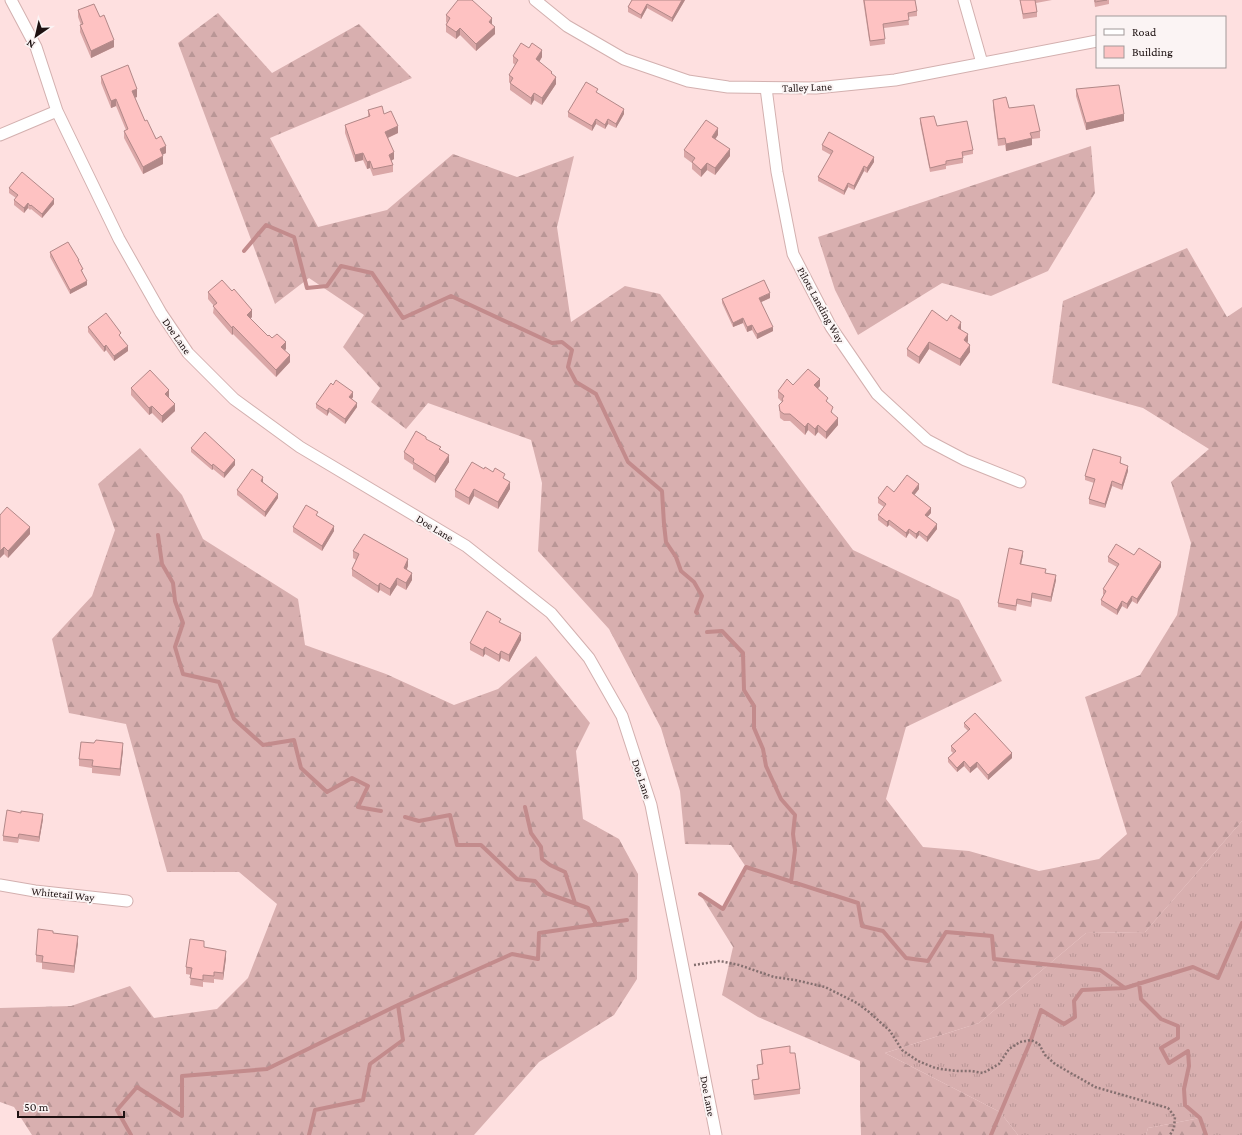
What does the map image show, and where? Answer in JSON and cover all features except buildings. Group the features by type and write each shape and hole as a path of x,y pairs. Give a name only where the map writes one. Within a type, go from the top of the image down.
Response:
{"street":[{"name":"Doe Lane","path":"11,0 36,47 58,111 119,239 162,313 188,353 234,399 300,447 466,546 551,613 589,658 622,716 651,805 716,1135"},
{"name":"Talley Lane","path":"535,0 567,26 624,59 688,81 728,87 816,88 896,80 1096,41"},
{"path":"964,0 982,63"},
{"name":"Pilots Landing Way","path":"766,88 777,172 793,254 831,327 877,394 927,440 965,460 1020,482"},
{"path":"0,134 58,111"},
{"name":"Whitetail Way","path":"0,885 35,891 127,901"}],"path":[{"path":"682,966 720,961 739,965 774,977 825,987 857,1003 890,1031 906,1053 918,1061 935,1068 958,1072 971,1071 983,1073 999,1064 1009,1049 1020,1042 1031,1040 1039,1044 1045,1055 1055,1064 1095,1087 1168,1108 1175,1116 1174,1128 1170,1135"}],"green space":[{"path":"218,13 272,73 359,24 412,78 270,138 318,227 387,210 453,154 517,177 574,156 557,227 571,322 625,286 660,294 853,550 959,600 1002,681 906,727 886,799 923,847 969,851 1039,871 1099,859 1127,834 1085,697 1140,675 1177,615 1191,543 1171,482 1209,449 1143,408 1052,383 1063,301 1187,248 1227,317 1242,307 1242,821 1145,932 1086,933 979,1023 885,1053 1000,1112 1018,1135 861,1135 860,1061 758,1017 722,995 733,947 700,894 723,908 746,867 731,845 685,844 680,791 661,728 609,629 538,551 542,483 531,440 428,403 406,429 371,402 380,388 343,347 364,315 309,278 275,304 178,43"},
{"path":"1091,146 1095,193 1048,271 991,296 942,283 858,335 835,290 818,237"},
{"path":"140,448 182,495 203,539 298,599 305,645 386,674 454,705 498,689 536,656 590,723 576,751 583,819 619,839 638,874 637,979 614,1015 539,1062 474,1135 32,1135 14,1107 0,1102 0,1008 71,1006 130,986 154,1018 217,1009 248,978 277,904 239,872 167,872 126,724 69,713 52,639 92,596 115,530 98,484"},
{"path":"1242,821 1242,1135 1206,1135 1200,1118 1148,1128 1146,1135 1018,1135 1000,1112 885,1053 979,1023 1086,933 1145,932"},
{"path":"1200,1118 1206,1135 1146,1135 1148,1128"}],"waterway":[{"path":"244,251 266,225 294,237 307,288 327,286 341,266 372,273 403,318 451,296 552,343 562,342 572,350 568,367 576,382 596,394 628,462 662,491 666,542 676,557 681,571 694,582 702,596 696,612 697,613"},
{"path":"158,535 162,564 173,583 175,601 183,623 175,647 183,674 219,682 234,719 263,745 294,740 301,768 327,792 352,778 368,786 358,807 381,811"},
{"path":"707,632 722,631 743,653 744,690 754,706 754,728 763,749 766,766 781,799 795,815 793,834 795,850 791,882"},
{"path":"525,807 531,833 541,847 542,859 550,865 565,872 575,903"},
{"path":"405,817 419,821 450,815 457,845 481,845 517,879 535,881 546,893 588,908 596,924"},
{"path":"700,894 723,909 746,867 858,903 862,926 883,931 906,958 928,961 946,932 992,936 994,959 1100,970 1125,988 1193,967 1218,978 1242,923"},
{"path":"131,1135 117,1110 137,1087 182,1116 182,1076 267,1069 398,1005 512,954 538,959 539,933 627,920"},
{"path":"1139,983 1141,999 1161,1019 1178,1026 1178,1038 1161,1048 1169,1063 1188,1051 1189,1066 1184,1089 1185,1105 1200,1118 1206,1135"},
{"path":"991,1135 1031,1040 1041,1010 1064,1024 1075,1017 1074,1001 1082,990 1125,988"},
{"path":"309,1135 315,1110 363,1100 370,1064 403,1040 398,1005"}]}
